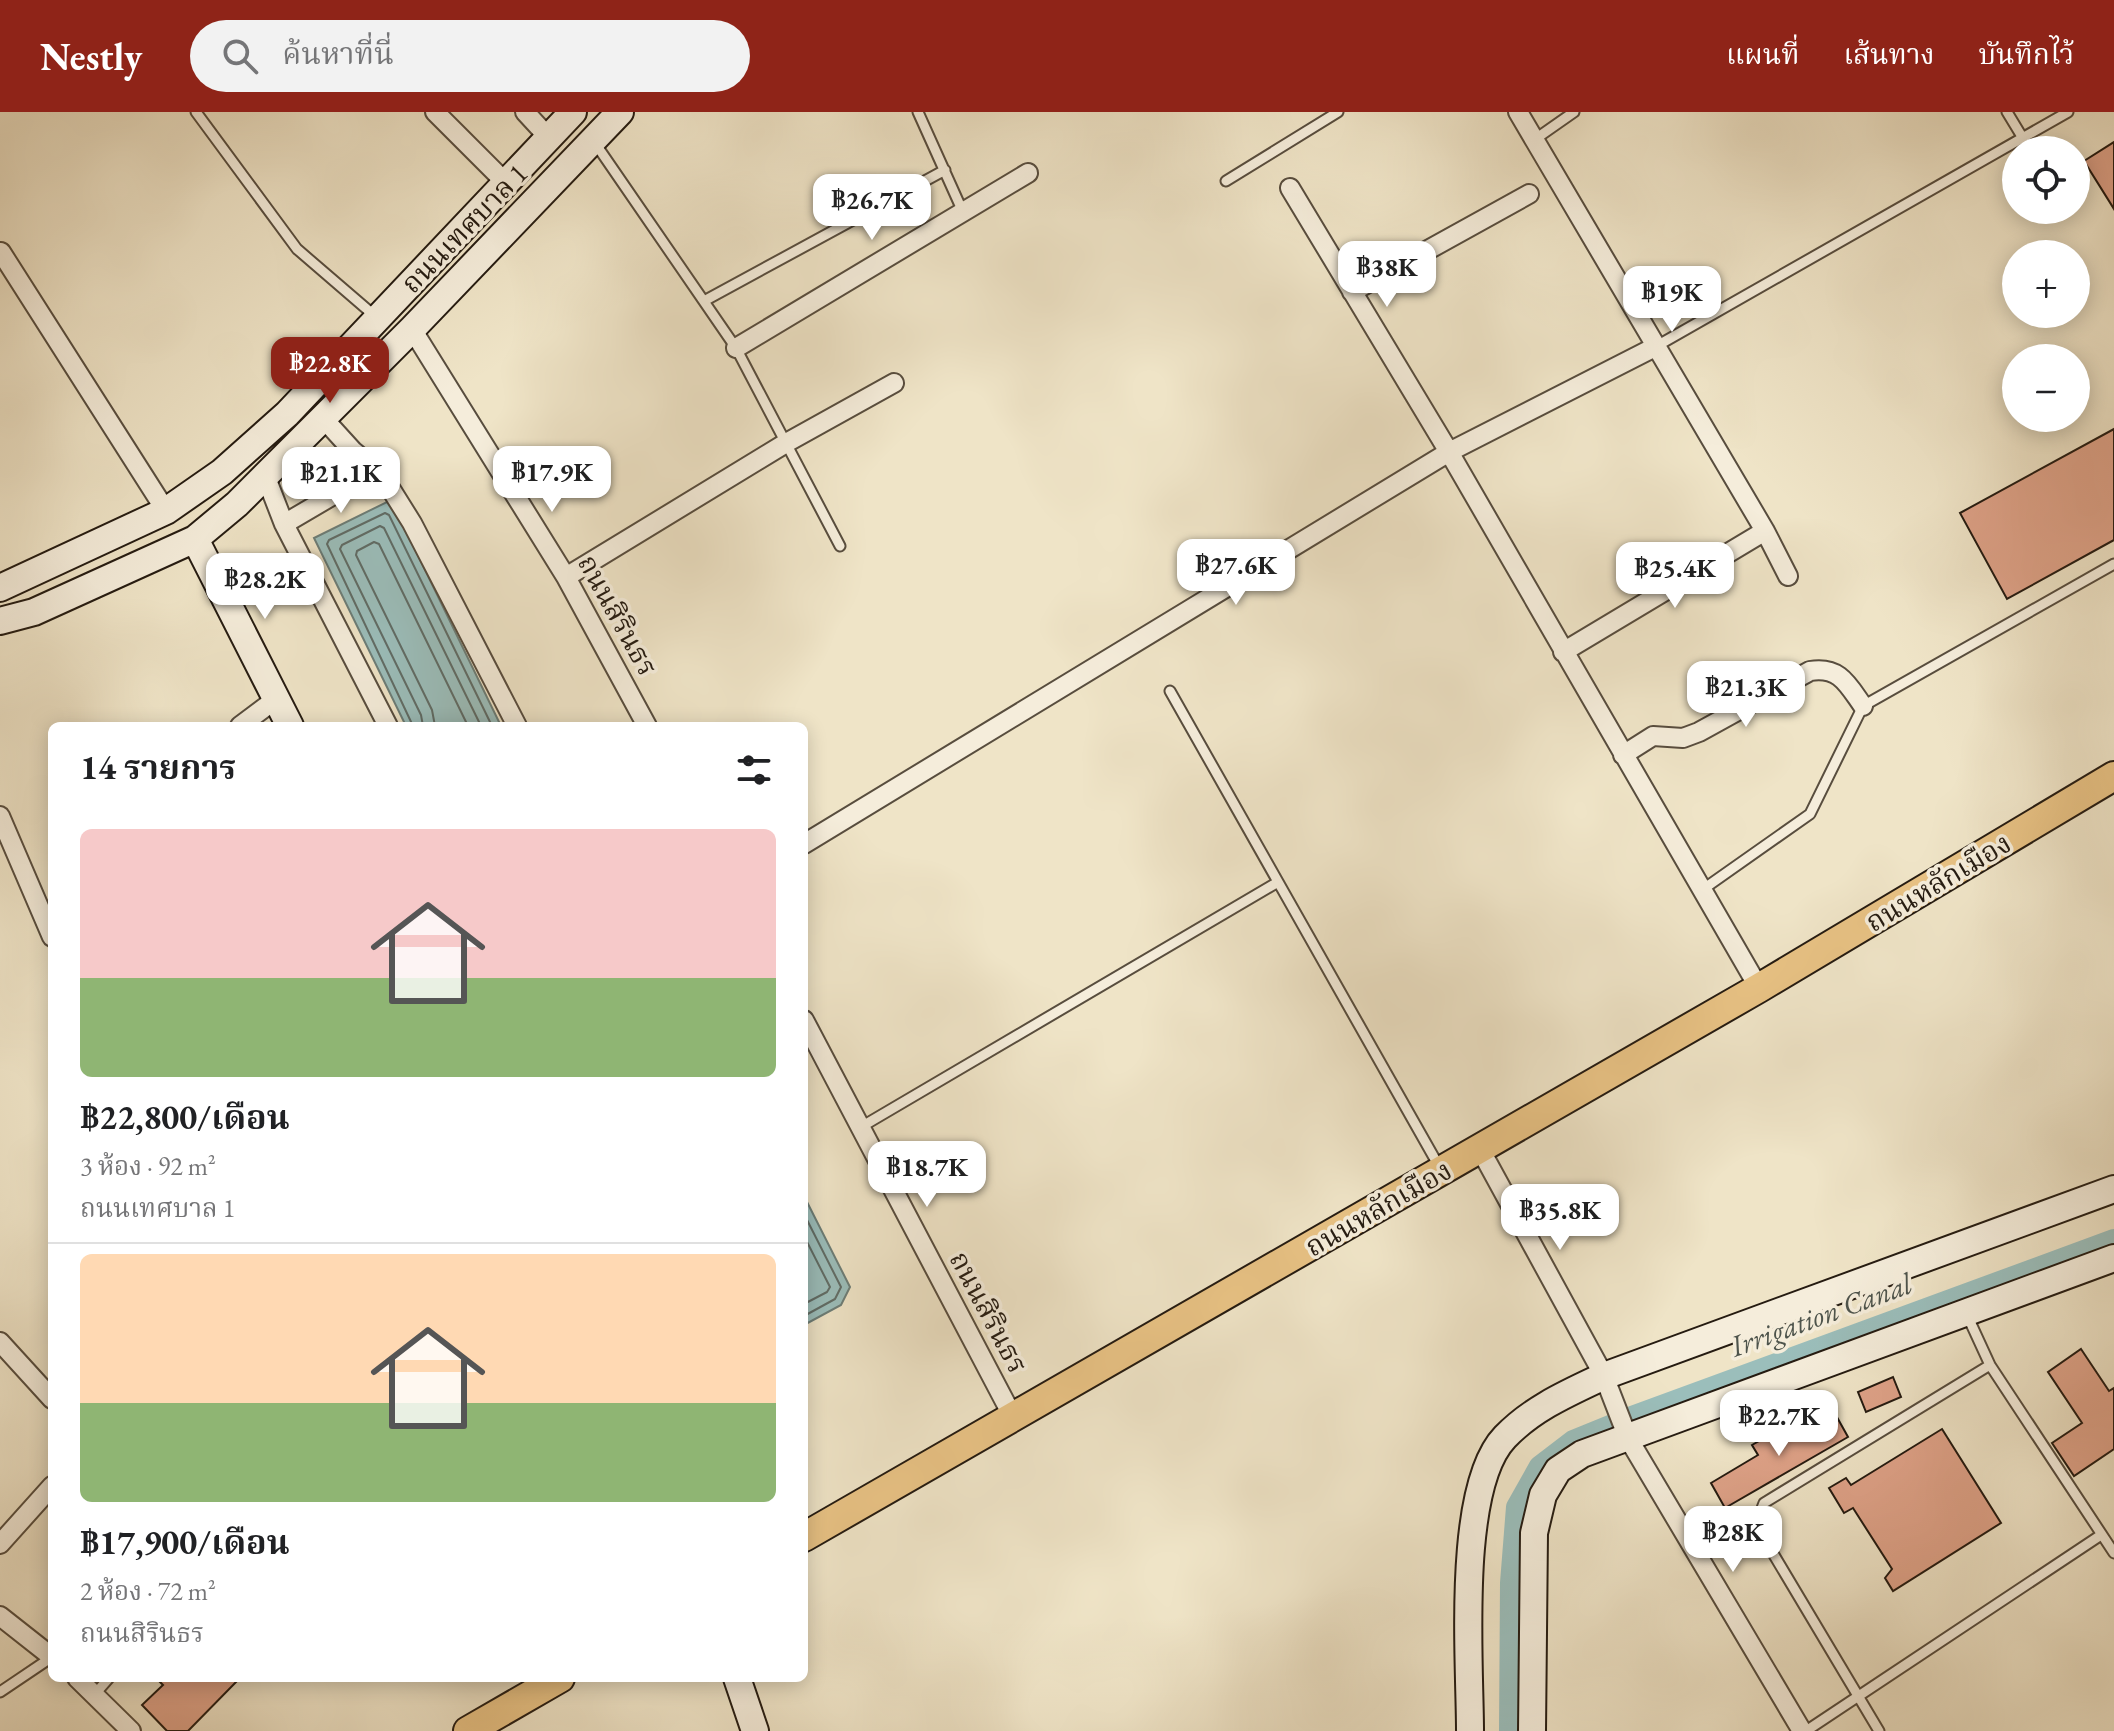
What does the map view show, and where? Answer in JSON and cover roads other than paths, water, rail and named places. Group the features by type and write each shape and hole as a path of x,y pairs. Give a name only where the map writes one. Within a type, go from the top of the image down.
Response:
{"main road":[{"name":"ถนนหลักเมือง","path":"808,1535 1759,988 2114,776"},
{"path":"468,1731 553,1682"}],"street":[{"path":"435,112 506,183"},
{"path":"525,112 549,138"},
{"name":"ถนนเทศบาล 1","path":"1,584 166,511 222,472 276,424 573,112"},
{"name":"ถนนเทศบาล 1","path":"0,621 34,612 195,539 265,475 412,329 620,112"},
{"path":"1518,112 1765,531 1788,576"},
{"path":"736,348 1028,173"},
{"path":"1290,188 1449,452 1759,988"},
{"path":"1352,292 1529,194"},
{"path":"1,252 166,511"},
{"name":"ถนนสิรินธร","path":"412,329 566,577 645,722"},
{"path":"808,842 1449,452 1655,347"},
{"path":"566,577 786,443 894,383"},
{"path":"323,418 376,470 412,523 515,722"},
{"path":"284,524 376,470"},
{"path":"265,475 284,524 386,722"},
{"path":"1563,652 1765,531"},
{"path":"195,539 288,722"},
{"path":"1623,755 1659,734 1683,738 1699,732 1810,671 1831,670 1840,675 1863,706"},
{"path":"245,722 276,699"},
{"path":"0,816 48,928"},
{"name":"ถนนสิรินธร","path":"808,1028 1013,1417"},
{"path":"1480,1149 1604,1376 1628,1438 1804,1731"},
{"path":"1470,1731 1470,1558 1478,1490 1503,1439 1545,1404 1604,1376 2114,1189"},
{"path":"1532,1731 1534,1533 1543,1495 1558,1470 1582,1454 2114,1258"},
{"path":"0,1342 48,1395"},
{"path":"0,1544 48,1490"},
{"path":"0,1616 48,1654"},
{"path":"82,1682 131,1731"},
{"path":"738,1682 755,1731"}],"lane":[{"path":"196,112 297,249 378,319"},
{"path":"918,112 963,212"},
{"path":"1226,181 1338,112"},
{"path":"1534,140 1574,112"},
{"path":"2007,112 2022,136"},
{"path":"2030,136 2068,112"},
{"path":"593,140 736,348 840,546"},
{"path":"1655,347 2002,152"},
{"path":"704,301 945,170"},
{"path":"1702,890 1810,814 1863,706 2114,564"},
{"path":"1170,691 1442,1171"},
{"path":"860,1128 1278,882"},
{"path":"1966,1313 1990,1365 2114,1553"},
{"path":"1879,1731 1762,1535 1758,1514 1764,1503 1790,1485 1990,1365"},
{"path":"1804,1731 2101,1535"},
{"path":"0,1692 48,1660"},
{"path":"95,1694 106,1682"}],"water":[{"path":"391,500 499,722 404,722 314,538"},
{"path":"808,1204 850,1287 841,1305 808,1323"}],"waterway":[{"name":"Irrigation Canal","path":"1509,1731 1510,1583 1516,1507 1539,1466 1573,1440 1632,1416 2114,1239"}]}
